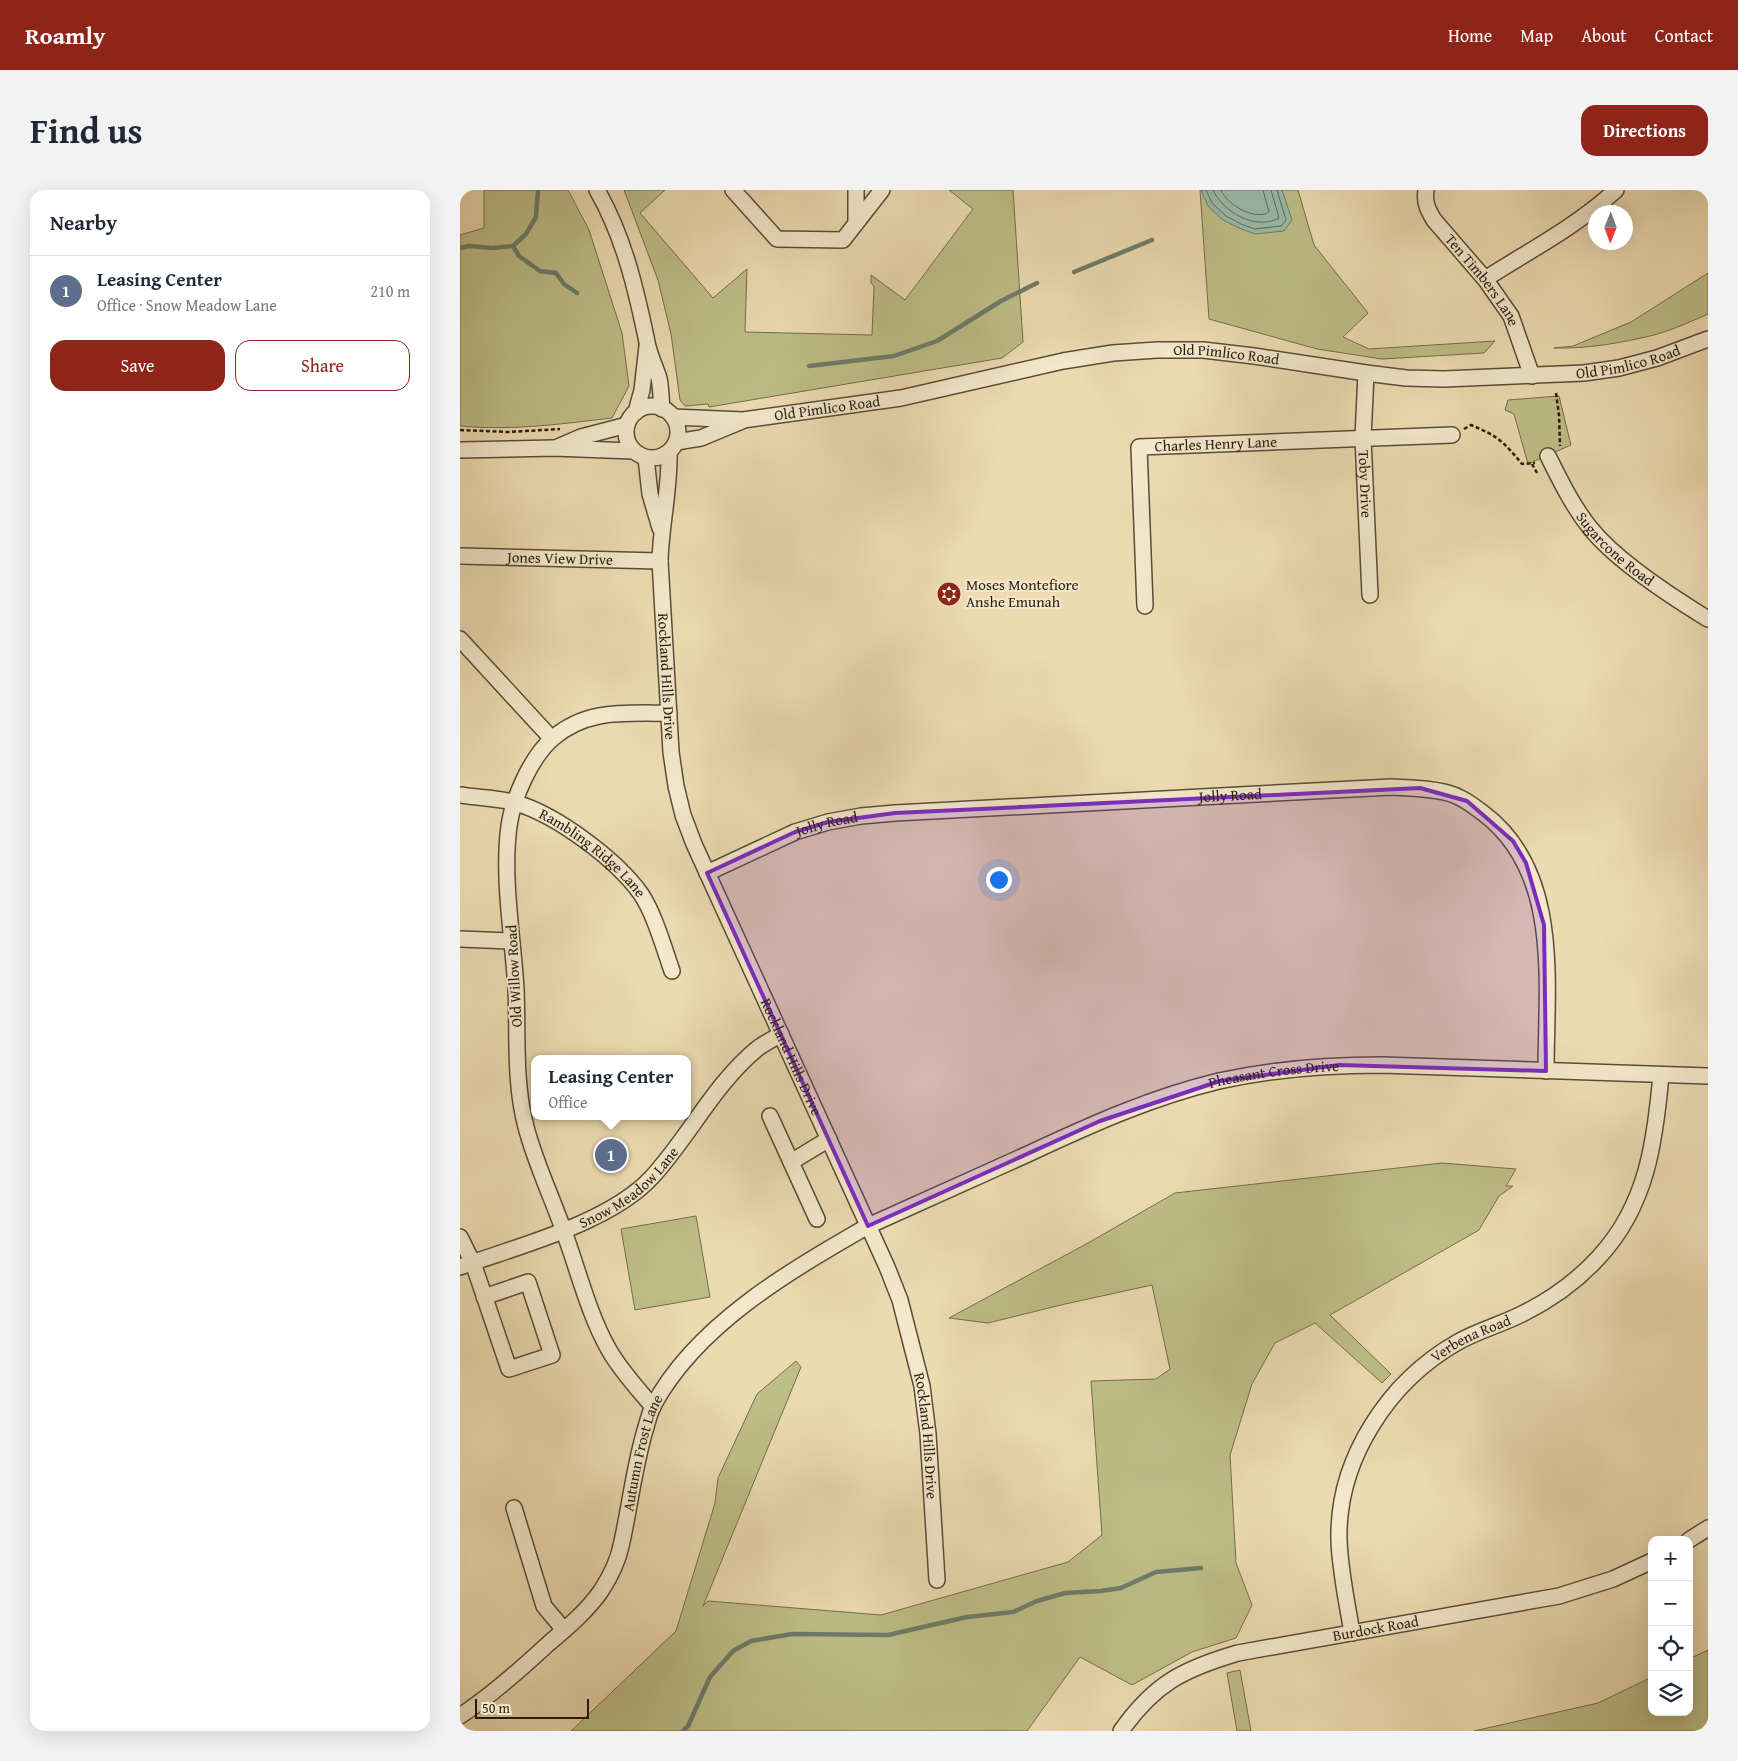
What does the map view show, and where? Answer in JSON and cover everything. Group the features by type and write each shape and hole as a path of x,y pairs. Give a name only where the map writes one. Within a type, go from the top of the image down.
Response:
{"street":[{"path":"460,450 554,448 658,457 672,447 677,429 667,413 660,381 647,344 639,304 622,241 597,190"},
{"path":"733,190 777,239 843,240 882,190"},
{"path":"856,190 856,222"},
{"name":"Ten Timbers Lane","path":"1426,190 1427,210 1485,279 1511,316 1532,376"},
{"path":"1485,279 1573,224 1616,190"},
{"name":"Old Pimlico Road","path":"667,413 743,420 901,398 1063,361 1113,353 1203,350 1406,378 1444,379 1584,373 1619,368 1665,356 1708,339"},
{"path":"640,454 626,436 627,425 636,412 642,390 647,344"},
{"name":"Toby Drive","path":"1366,373 1363,438 1370,595"},
{"path":"636,412 651,406 667,413"},
{"name":"Old Pimlico Road","path":"672,447 701,438 743,420"},
{"path":"554,448 582,437 627,425"},
{"name":"Charles Henry Lane","path":"1145,606 1139,446 1452,435"},
{"name":"Rockland Hills Drive","path":"672,447 668,493 661,532 660,560 668,713 676,786 683,815 707,872 900,1300 922,1386 928,1434 937,1580"},
{"name":"Rockland Hills Drive","path":"640,454 661,532"},
{"name":"Sugarcone Road","path":"1548,456 1574,505 1592,530 1618,556 1708,619"},
{"name":"Jones View Drive","path":"460,556 660,560"},
{"path":"460,640 552,739"},
{"name":"Old Willow Road","path":"653,1407 623,1370 597,1326 525,1125 518,1065 516,990 511,941 508,864 509,827 514,802 526,775 539,754 552,739 569,726 586,718 604,714 668,713"},
{"name":"Jolly Road","path":"707,872 795,832 828,822 861,816 1391,787 1420,788 1446,792 1467,801 1493,820 1513,840 1526,863 1537,893 1544,925 1546,959 1546,1071"},
{"name":"Rambling Ridge Lane","path":"460,795 514,802 536,810 556,820 610,861 642,895 672,971"},
{"path":"460,939 511,941"},
{"name":"Snow Meadow Lane","path":"466,1265 564,1230 608,1210 636,1191 651,1178 706,1104 745,1060 759,1047 780,1034"},
{"name":"Pheasant Cross Drive","path":"868,1226 1100,1121 1173,1094 1220,1081 1297,1068 1339,1065 1708,1076"},
{"name":"Verbena Road","path":"1352,1633 1340,1568 1339,1538 1341,1509 1348,1480 1359,1450 1372,1424 1393,1396 1414,1374 1436,1356 1459,1341 1523,1314 1552,1297 1577,1278 1600,1256 1635,1203 1647,1171 1656,1130 1661,1075"},
{"path":"770,1116 817,1219"},
{"path":"791,1162 829,1139"},
{"name":"Autumn Frost Lane","path":"460,1716 511,1677 586,1609 601,1591 613,1570 621,1548 640,1445 653,1407 691,1352 718,1326 796,1269 868,1226"},
{"path":"460,1237 466,1265 484,1297 509,1369 552,1355 528,1282 484,1297"},
{"path":"514,1508 544,1606 564,1630"},
{"path":"1693,1537 1708,1528"},
{"name":"Burdock Road","path":"1121,1731 1145,1700 1183,1672 1200,1665 1238,1653 1560,1596 1613,1579 1648,1564"}],"path":[{"path":"1452,435 1472,425 1490,432 1506,444 1522,464 1532,464 1548,456 1562,453 1558,442 1559,415 1556,393"},
{"path":"460,430 508,432 562,429"},
{"path":"1532,464 1537,473"}],"highlighted area":[{"path":"1420,788 1467,801 1513,841 1526,863 1544,925 1546,1071 1339,1065 1220,1081 1100,1121 868,1226 707,873 795,832 828,822 895,813"}],"green space":[{"path":"484,190 568,190 589,230 622,333 629,386 612,418 498,428 460,426 460,235 484,228"},
{"path":"624,190 665,190 640,213 713,298 747,269 745,332 872,335 874,286 871,283 871,275 905,300 973,209 949,190 1013,190 1023,342 1002,358 709,407 708,404 685,406 680,400 671,334 658,280"},
{"path":"1200,190 1298,190 1314,245 1368,313 1343,337 1369,349 1495,341 1484,353 1382,359 1317,349 1209,319"},
{"path":"1708,273 1708,314 1668,331 1642,338 1591,346 1554,348 1573,346 1631,322"},
{"path":"1559,396 1571,445 1528,464 1514,414 1505,410 1508,400"},
{"path":"1442,1163 1516,1169 1506,1186 1513,1186 1499,1196 1479,1230 1330,1315 1391,1374 1382,1383 1315,1323 1275,1343 1252,1384 1230,1455 1236,1563 1252,1605 1236,1638 1192,1652 1132,1685 1080,1657 1027,1731 571,1731 676,1631 715,1503 718,1478 757,1394 796,1361 801,1367 703,1606 708,1601 881,1615 1068,1562 1102,1535 1091,1381 1156,1379 1170,1369 1152,1285 988,1323 949,1318 1088,1243 1175,1193"},
{"path":"696,1216 710,1297 635,1310 621,1229"},
{"path":"1708,1650 1708,1731 1474,1731 1598,1703 1648,1679 1648,1716 1693,1716 1693,1657"},
{"path":"1240,1670 1251,1731 1237,1731 1227,1673"}],"water":[{"path":"1201,190 1282,190 1292,220 1284,231 1255,234 1223,220 1208,206"}],"waterway":[{"path":"460,248 469,246 493,248 513,246 526,234 536,217 538,190"},
{"path":"1074,272 1152,240"},
{"path":"513,246 519,256 540,271 556,273 564,284 577,293"},
{"path":"809,366 894,356 937,341 1001,301 1037,283"},
{"path":"683,1731 688,1726 710,1677 733,1651 751,1641 792,1634 888,1635 967,1617 1013,1612 1037,1601 1065,1593 1121,1588 1156,1572 1201,1568"}],"place":[{"name":"Moses Montefiore Anshe Emunah","path":"949,594"},
{"name":"Leasing Center","path":"611,1155"}]}
